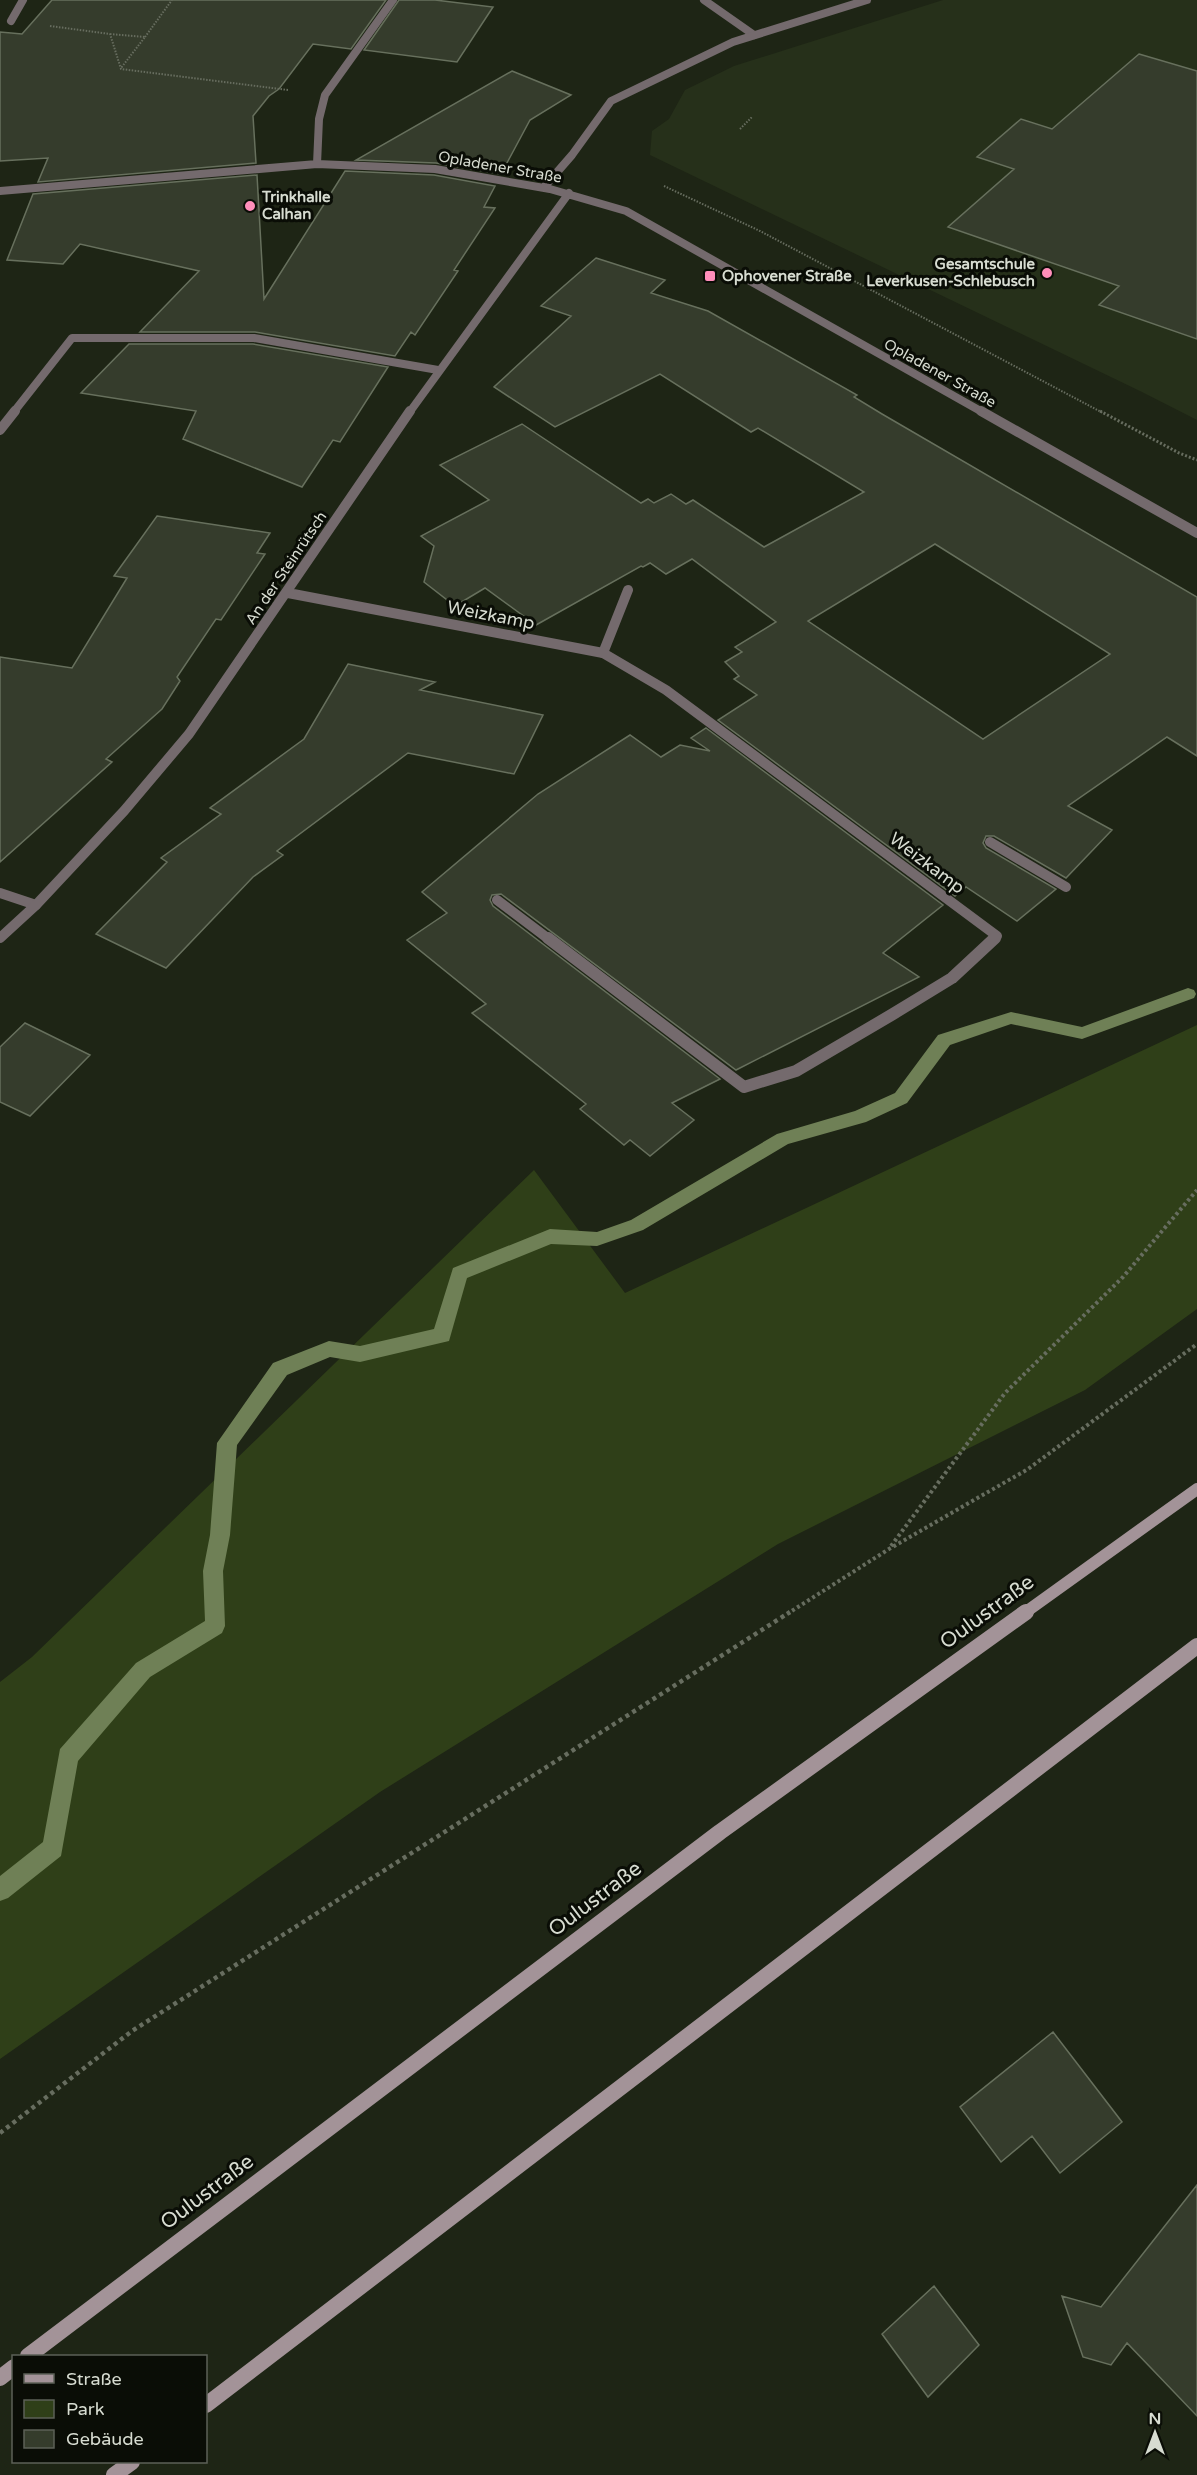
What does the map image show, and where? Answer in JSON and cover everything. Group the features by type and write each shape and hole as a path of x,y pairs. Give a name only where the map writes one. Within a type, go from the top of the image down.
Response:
{"main road":[{"name":"Oulustraße","path":"29,2355 720,1832 1197,1489"},
{"path":"207,2404 1197,1646"},
{"path":"0,2378 12,2369"},
{"path":"114,2475 131,2463"}],"street":[{"path":"11,21 24,0"},
{"path":"317,164 319,119 325,95 393,0"},
{"path":"704,0 754,35"},
{"path":"545,186 572,156 610,101 733,42 867,0"},
{"name":"Opladener Straße","path":"0,191 317,164 419,166 545,186 626,211 1197,533"},
{"name":"An der Steinrütsch","path":"0,938 36,905 124,811 189,734 288,593 438,370 569,193"},
{"path":"0,430 72,338 254,338 438,370"},
{"path":"603,652 628,590"},
{"name":"Weizkamp","path":"288,593 603,652 666,690 997,936 952,978 892,1014 796,1071 744,1087 496,900"},
{"path":"990,842 1066,887"},
{"path":"0,893 36,905"}],"path":[{"path":"121,69 172,0"},
{"path":"11,21 145,37"},
{"path":"110,34 121,69"},
{"path":"121,69 325,95"},
{"path":"740,129 752,117"},
{"path":"657,183 760,231 1179,453 1197,460"},
{"path":"889,1549 1005,1393 1123,1276 1197,1190"},
{"path":"0,2133 132,2031 889,1549 1028,1469 1197,1344"}],"shaded area":[{"name":"Gesamtschule Leverkusen-Schlebusch","path":"943,0 1197,0 1197,420 650,155 652,131 669,119 685,90 734,66"}],"green space":[{"path":"1197,1025 1197,1309 1085,1390 778,1544 380,1792 0,2059 0,1682 32,1657 534,1170 625,1293"}],"building":[{"path":"52,0 386,0 351,49 313,44 279,89 269,96 253,116 256,163 38,182 48,158 0,161 0,32 22,34"},
{"path":"399,0 435,0 493,7 457,62 364,50"},
{"path":"1139,54 1197,71 1197,339 1099,305 1119,286 948,227 1014,169 977,157 1021,119 1052,129"},
{"path":"512,71 571,95 530,120 501,174 436,163 356,160"},
{"path":"345,171 434,175 495,186 484,207 495,208 454,270 458,271 415,335 411,332 395,356 255,332 140,332 199,271 80,244 63,264 7,260 33,194 257,175 264,299"},
{"path":"596,258 665,280 651,293 708,311 857,395 854,397 1197,597 1197,756 1167,737 1068,806 1112,830 1066,878 994,836 986,836 983,843 986,848 1056,889 1017,921 966,887 955,896 718,720 757,695 734,679 739,676 725,662 742,652 735,647 776,622 692,559 666,574 650,563 641,566 536,625 485,588 455,606 424,582 434,546 421,536 489,500 440,465 522,424 641,503 648,499 654,503 671,494 686,504 693,500 764,547 864,492 758,428 751,432 660,374 555,427 494,387 571,316 541,306","holes":["935,544 1110,654 983,739 808,621"]},
{"path":"129,344 253,344 388,367 340,442 333,440 302,487 183,439 196,411 81,393"},
{"path":"157,516 270,533 257,553 265,554 221,620 216,619 177,677 180,681 162,709 106,759 112,762 0,862 0,657 72,668 127,578 114,576"},
{"path":"348,664 435,682 420,690 543,715 514,774 408,753 277,851 283,855 253,877 166,968 96,934 167,862 161,858 221,814 210,808 304,739"},
{"path":"706,728 943,905 883,953 919,977 736,1070 501,894 492,895 490,900 493,906 720,1079 672,1103 694,1120 650,1156 630,1140 624,1145 580,1109 586,1104 472,1013 486,1004 407,940 447,913 422,892 538,794 630,735 661,757 680,745 710,751 691,738"},
{"path":"25,1023 90,1055 30,1116 0,1102 0,1047"},
{"path":"1053,2032 1122,2122 1060,2173 1032,2136 1001,2162 960,2107"},
{"path":"1197,2185 1197,2416 1127,2343 1111,2365 1083,2357 1062,2296 1101,2307"},
{"path":"934,2286 979,2345 928,2397 882,2334"}],"waterway":[{"path":"0,1890 53,1848 68,1756 143,1670 215,1626 213,1571 220,1535 227,1443 280,1369 329,1349 360,1354 442,1335 459,1273 550,1236 597,1239 637,1225 783,1139 860,1117 901,1098 944,1040 1011,1018 1082,1033 1188,994"}],"place":[{"name":"Trinkhalle Calhan","path":"250,206"},
{"name":"Gesamtschule Leverkusen-Schlebusch","path":"1047,273"},
{"name":"Ophovener Straße","path":"710,276"}]}
